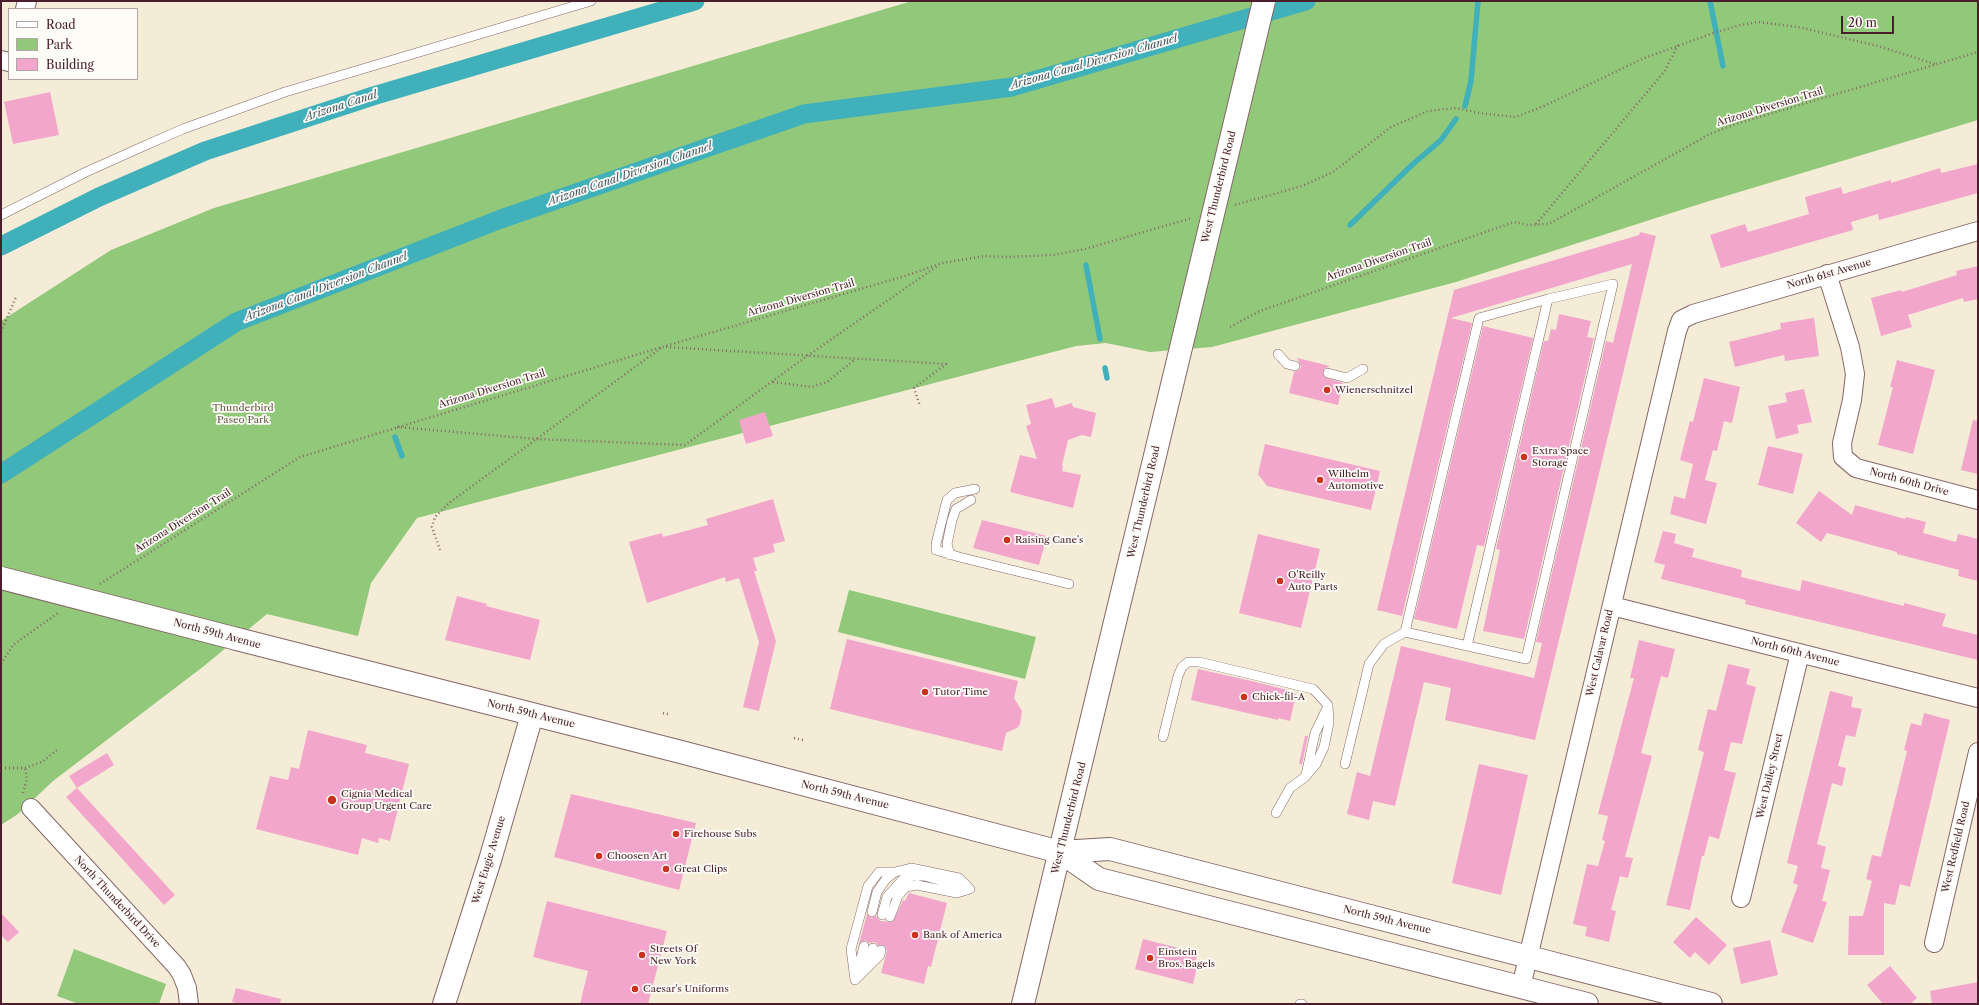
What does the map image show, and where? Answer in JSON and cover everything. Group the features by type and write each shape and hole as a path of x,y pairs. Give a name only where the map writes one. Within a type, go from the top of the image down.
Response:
{"main road":[{"name":"West Thunderbird Road","path":"1023,1004 1264,1"},
{"name":"North 59th Avenue","path":"1,578 1060,852 1110,850 1711,1004"},
{"name":"West Eugie Avenue","path":"444,1004 490,860 532,715"},
{"name":"North 59th Avenue","path":"1060,852 1099,879 1587,1004"},
{"path":"1281,926 1288,915 1293,912 1302,911 1337,920 1366,915"}],"street":[{"name":"North 61st Avenue","path":"1681,320 1693,314 1827,274 1978,232"},
{"name":"North 60th Drive","path":"1827,274 1850,347 1855,374 1852,400 1842,443 1843,457 1856,468 1978,500"},
{"name":"West Calavar Road","path":"1521,987 1681,320"},
{"name":"North 60th Avenue","path":"1612,606 1978,698"},
{"name":"West Dailey Street","path":"1741,898 1800,653"},
{"name":"West Redfield Road","path":"1934,943 1978,752"},
{"name":"North Thunderbird Drive","path":"26,803 177,968 182,975 187,988 189,1004"}],"lane":[{"path":"1,214 86,172 150,143 183,129 285,92 591,1"},
{"path":"1345,764 1369,664 1384,644 1406,632 1526,659 1613,284 1548,298 1479,318 1406,632"},
{"path":"1467,646 1548,298"},
{"path":"1278,354 1287,364 1295,366"},
{"path":"1328,373 1347,378 1363,369"},
{"path":"975,489 955,493 947,500 936,544 936,550 950,555 1069,584"},
{"path":"950,555 947,544 956,509 972,500"},
{"path":"1163,737 1178,676 1182,667 1188,662 1199,662 1313,689 1328,705 1329,723 1324,747 1316,764 1305,776 1290,788 1276,813"},
{"path":"855,980 851,949 868,886 878,872 895,872 911,868 928,870 959,878 970,889 957,893 924,886 906,887 898,896 886,916"},
{"path":"872,912 877,892 886,879 895,872"},
{"path":"872,948 880,955 855,980 872,948"}],"path":[{"path":"1227,208 1302,186 1333,172 1391,127 1428,111 1456,108 1479,113 1516,117 1544,106 1621,68 1678,45 1720,30 1758,22 1798,27 1878,46 1935,64"},
{"path":"1536,225 1664,72 1678,45"},
{"name":"Arizona Diversion Trail","path":"1230,328 1267,308 1514,222 1528,225 1549,224 1710,134 1739,123 1868,86 1935,64 1978,52"},
{"name":"Arizona Diversion Trail","path":"98,585 300,457 394,427 905,276 942,263 985,256 1032,256 1072,251 1198,216"},
{"name":"Arizona Diversion Trail","path":"394,427 537,439 685,445 807,356 942,263"},
{"path":"1,332 16,297"},
{"name":"Arizona Diversion Trail","path":"440,550 432,527 435,517 449,502 662,347 946,364 914,388 920,406"},
{"path":"773,382 810,387 828,382 855,359"},
{"path":"1,664 12,645 58,613"},
{"path":"663,713 668,714"},
{"path":"794,738 803,740"},
{"path":"1,768 25,768 42,762 57,750"},
{"path":"25,768 27,779 26,803"}],"green space":[{"name":"Thunderbird Paseo Park","path":"912,1 1978,1 1978,120 1706,202 1456,282 1212,347 1150,352 1106,343 1076,346 417,518 371,583 358,636 267,614 204,666 53,781 18,814 1,825 1,321 111,250 214,208"},
{"path":"849,590 1036,637 1025,679 838,632"},
{"path":"74,949 166,984 159,1004 79,1004 57,996"}],"building":[{"path":"50,92 59,135 13,144 4,102"},
{"path":"1978,164 1978,193 1879,220 1878,214 1851,222 1853,230 1721,268 1710,235 1745,224 1748,232 1809,214 1805,197 1841,187 1843,194 1891,180 1891,183 1940,168 1941,173"},
{"path":"1640,232 1656,236 1535,740 1445,720 1451,688 1424,682 1395,806 1373,801 1369,820 1347,814 1357,772 1370,776 1401,646 1534,678 1542,643 1536,642 1606,341 1613,343 1632,264 1451,318 1472,323 1402,616 1377,610 1454,290 1639,235"},
{"path":"1978,266 1978,299 1964,302 1963,298 1908,315 1912,327 1881,336 1871,298 1901,290 1902,292 1957,275 1956,271"},
{"path":"1559,314 1591,321 1587,337 1594,338 1524,639 1483,631 1500,550 1496,549 1544,341 1548,341 1551,329 1556,330"},
{"path":"1814,318 1819,356 1785,361 1784,355 1735,367 1729,342 1781,329 1780,323"},
{"path":"1483,326 1533,338 1484,546 1477,545 1457,629 1414,619"},
{"path":"1297,358 1330,366 1324,369 1324,377 1343,383 1338,405 1289,393 1294,372 1299,370 1301,367"},
{"path":"1897,360 1935,370 1913,454 1878,445 1893,387 1890,387"},
{"path":"1704,378 1740,387 1732,423 1724,421 1717,451 1713,450 1705,480 1717,483 1706,524 1670,514 1674,496 1685,499 1693,464 1680,460 1690,421 1693,422"},
{"path":"1804,389 1812,422 1797,425 1799,433 1776,439 1768,406 1787,402 1785,393"},
{"path":"1052,398 1055,408 1072,403 1073,407 1096,413 1091,437 1082,435 1068,440 1062,471 1081,475 1073,508 1010,492 1020,455 1037,459 1026,426 1031,424 1026,405"},
{"path":"765,412 773,436 746,444 739,420"},
{"path":"1973,420 1978,421 1978,474 1961,470"},
{"name":"Wilhelm Automotive","path":"1265,444 1380,471 1371,510 1267,486 1258,474"},
{"path":"1768,446 1803,454 1793,494 1758,485"},
{"path":"1819,491 1852,515 1855,505 1905,519 1906,517 1926,522 1923,533 1956,542 1958,534 1978,539 1978,581 1958,576 1959,570 1897,554 1897,552 1827,533 1821,542 1796,523"},
{"path":"773,499 785,541 773,544 775,552 753,558 757,571 754,571 776,641 759,711 743,707 759,642 739,578 726,582 725,577 647,603 629,542 662,533 663,537 708,525 706,519"},
{"name":"Raising Cane's","path":"982,520 1047,536 1039,565 973,548"},
{"path":"1663,531 1676,534 1674,543 1694,549 1692,557 1742,570 1741,577 1800,591 1802,580 1904,606 1904,603 1946,614 1942,626 1978,635 1978,660 1745,604 1746,600 1661,579 1665,565 1654,562"},
{"name":"O'Reilly Auto Parts","path":"1258,534 1320,549 1301,628 1239,613"},
{"path":"457,596 487,604 486,606 540,620 530,660 445,640"},
{"name":"Tutor Time","path":"847,639 1018,681 1014,698 1022,711 1020,724 1017,728 1006,733 1002,751 830,709"},
{"path":"1639,640 1675,649 1668,678 1661,676 1641,753 1652,756 1625,857 1633,858 1628,878 1620,876 1611,910 1616,911 1609,942 1585,936 1587,927 1573,924 1587,864 1598,866 1605,841 1602,840 1608,816 1598,814 1634,678 1630,678"},
{"path":"1728,664 1750,669 1746,684 1756,687 1742,744 1731,742 1724,770 1736,773 1719,839 1709,836 1704,856 1702,856 1690,910 1666,905 1704,752 1698,750 1708,709 1716,711"},
{"name":"Chick-fil-A","path":"1198,669 1256,682 1287,690 1286,692 1296,694 1290,721 1278,718 1278,720 1191,700"},
{"path":"1830,691 1853,697 1851,707 1862,709 1855,737 1846,735 1838,766 1846,768 1842,786 1832,783 1817,844 1826,847 1821,868 1830,870 1822,901 1827,902 1813,943 1781,932 1798,885 1793,883 1798,866 1787,863"},
{"path":"1924,713 1950,720 1910,887 1900,884 1895,905 1884,903 1884,955 1848,955 1849,916 1863,916 1872,881 1866,879 1872,855 1881,857 1907,751 1904,750 1911,723 1921,726"},
{"name":"Cignia Medical Group Urgent Care","path":"308,730 367,745 365,753 409,764 390,841 379,838 378,843 362,838 358,855 256,829 270,776 288,780 291,767 299,769"},
{"path":"1305,736 1308,736 1302,764 1299,764"},
{"path":"107,753 114,765 77,788 69,776"},
{"path":"1479,764 1528,775 1501,895 1452,883"},
{"path":"77,788 175,895 164,905 66,797"},
{"path":"571,794 696,823 679,890 554,857"},
{"name":"Bank of America","path":"909,893 947,903 931,967 928,966 924,984 881,973 887,951 885,946 878,945 875,942 869,943 865,940 859,944 867,914 871,918 876,916 880,921 893,922 903,900 905,901"},
{"path":"547,901 667,931 648,1004 580,1004 588,971 533,957"},
{"path":"1,913 19,932 8,942 1,935"},
{"path":"1696,917 1727,945 1709,965 1695,952 1690,958 1673,942"},
{"path":"1143,939 1198,953 1195,962 1198,963 1193,984 1135,969"},
{"path":"1770,940 1778,975 1741,984 1733,948"},
{"path":"1890,966 1917,998 1910,1004 1883,1004 1867,985"},
{"path":"1978,982 1978,1004 1932,1004 1930,991"},
{"path":"236,988 281,999 280,1004 241,1004 232,1002"}],"waterway":[{"name":"Arizona Canal","path":"1,246 99,197 205,151 373,96 695,1"},
{"name":"Arizona Canal Diversion Channel","path":"1,474 236,322 501,219 804,114 1012,87 1306,1"},
{"path":"1465,106 1471,81 1478,1"},
{"path":"1710,1 1723,66"},
{"path":"1350,225 1413,164 1441,140 1456,119"},
{"path":"1086,265 1100,339"},
{"path":"1105,368 1107,378"},
{"path":"395,437 402,456"}],"place":[{"name":"Wienerschnitzel","path":"1327,390"},
{"name":"Extra Space Storage","path":"1524,457"},
{"name":"Wilhelm Automotive","path":"1320,480"},
{"name":"Raising Cane's","path":"1007,540"},
{"name":"O'Reilly Auto Parts","path":"1280,581"},
{"name":"Tutor Time","path":"925,692"},
{"name":"Chick-fil-A","path":"1244,697"},
{"name":"Cignia Medical Group Urgent Care","path":"332,800"},
{"name":"Firehouse Subs","path":"676,834"},
{"name":"Choosen Art","path":"599,856"},
{"name":"Great Clips","path":"666,869"},
{"name":"Bank of America","path":"915,935"},
{"name":"Streets Of New York","path":"642,955"},
{"name":"Einstein Bros. Bagels","path":"1150,958"},
{"name":"Caesar's Uniforms","path":"635,989"}]}
